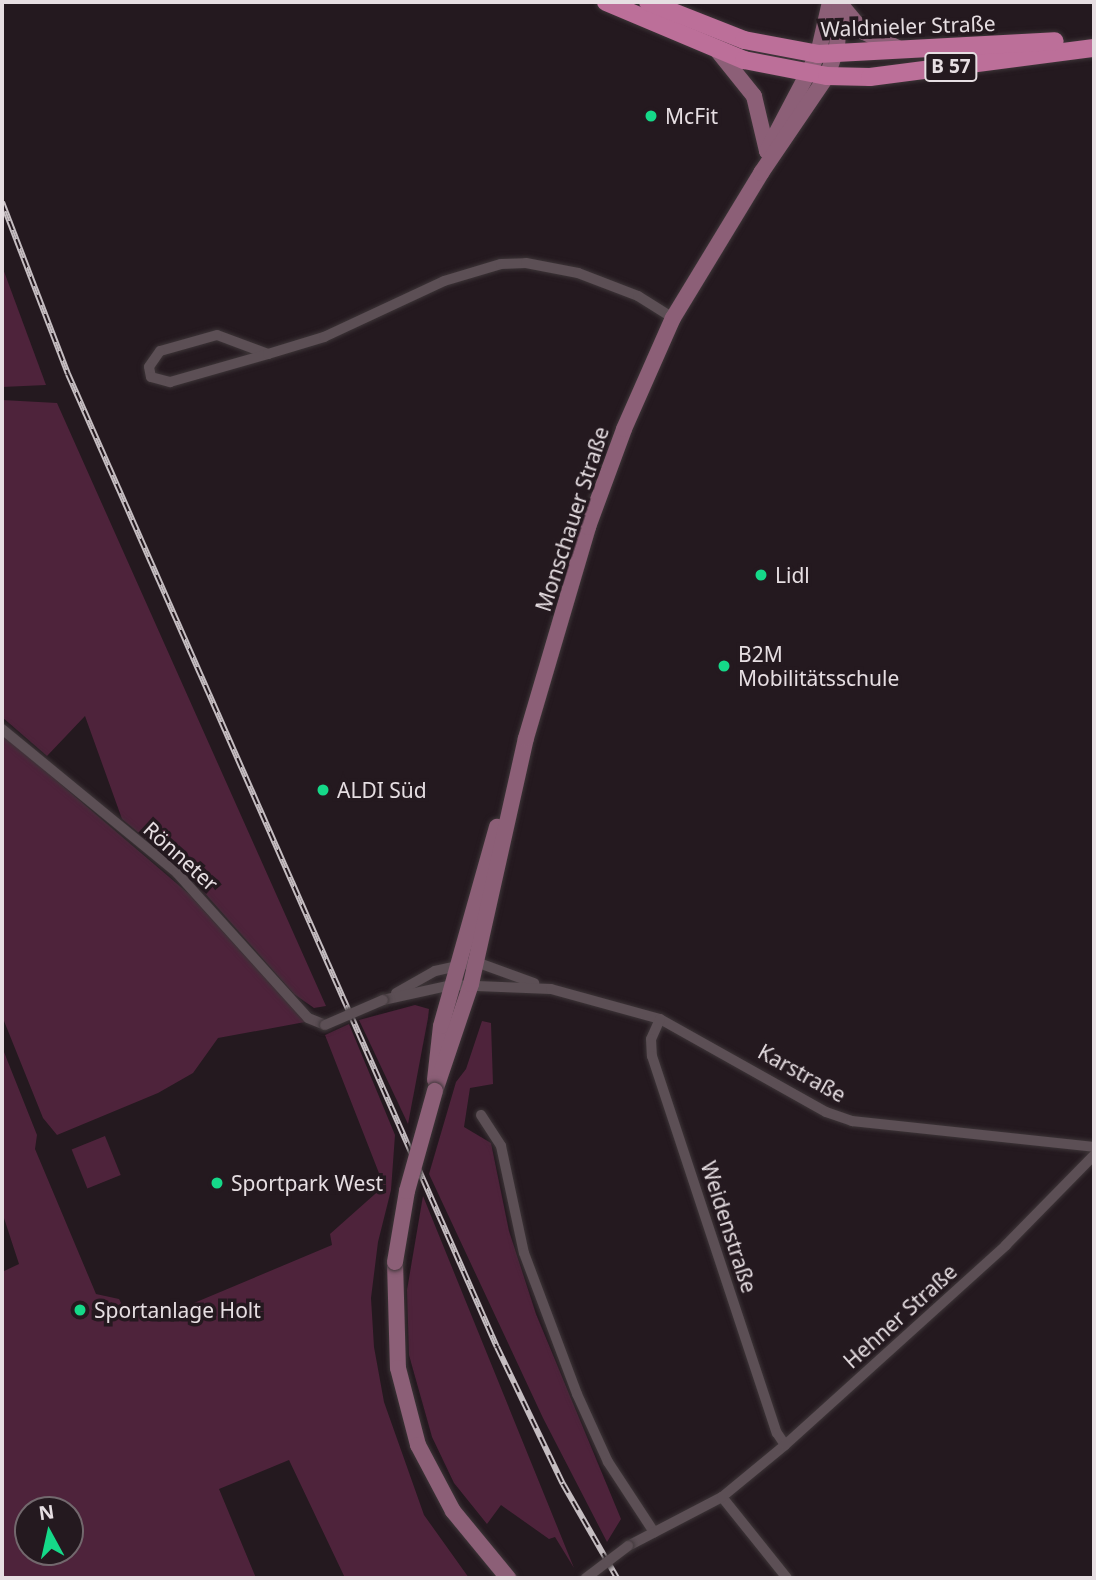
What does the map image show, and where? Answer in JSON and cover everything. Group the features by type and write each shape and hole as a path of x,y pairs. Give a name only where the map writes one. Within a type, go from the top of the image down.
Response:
{"main road":[{"name":"Waldnieler Straße","path":"606,2 717,50 827,76 870,77 1094,48"},
{"name":"Waldnieler Straße","path":"648,2 744,40 827,54 906,51 1094,36"},
{"path":"827,54 837,3"},
{"path":"837,3 864,32 906,51"},
{"path":"717,50 754,96 767,150"},
{"name":"Monschauer Straße","path":"761,173 767,150 808,73 827,54"},
{"name":"Monschauer Straße","path":"508,1578 453,1511 418,1445 398,1368 395,1262 407,1191 435,1091 471,984 526,738 588,527 624,429 673,318 761,173 827,76 827,54"},
{"name":"Monschauer Straße","path":"435,1091 442,1026 452,985 512,771 526,738"}],"street":[{"path":"268,354 217,335 160,351 149,367 159,382 170,382 268,354 324,337 470,270 500,264 526,263 578,273 638,296 673,318"},
{"name":"Rönneter","path":"2,729 177,873 307,1018 323,1025 383,1000"},
{"name":"Karstraße","path":"458,963 476,962 546,988 660,1019 827,1112 852,1121 1094,1147"},
{"path":"383,1000 458,963"},
{"name":"Karstraße","path":"383,1000 452,985 546,988"},
{"name":"Weidenstraße","path":"660,1019 652,1040 652,1056 777,1433 785,1445"},
{"path":"481,1115 501,1146 524,1253 577,1394 608,1462 654,1532"},
{"name":"Hehner Straße","path":"586,1578 628,1546 722,1497 785,1445 1006,1245 1094,1155"},
{"path":"722,1497 787,1578"}],"shaded area":[{"path":"2,266 46,385 2,387"},
{"path":"2,400 57,403 326,1006 314,1008 294,994 186,872 122,819 85,716 47,756 2,717"},
{"path":"2,734 189,894 305,1022 218,1038 193,1073 158,1093 57,1135 43,1118 2,1016"},
{"path":"415,1005 429,1009 408,1124 359,1020"},
{"path":"482,1021 491,1023 493,1084 470,1088 464,1127 491,1143 509,1231 536,1314 621,1519 607,1542 543,1418 429,1174 456,1082 466,1069"},
{"path":"349,1024 395,1135 391,1190 378,1242 371,1298 374,1347 384,1402 424,1515 469,1578 345,1578 289,1460 219,1489 256,1578 2,1578 2,1272 19,1264 2,1212 2,1047 37,1135 35,1149 96,1294 119,1299 128,1316 157,1305 163,1316 332,1245 330,1234 384,1186 325,1035"},
{"path":"105,1136 121,1175 87,1188 72,1149"},
{"path":"423,1196 574,1568 555,1537 549,1539 501,1505 487,1524 454,1483 432,1437 409,1355 407,1290"}],"railway":[{"path":"2,202 68,374 497,1347 563,1484 617,1578"}],"place":[{"name":"McFit","path":"651,116"},
{"name":"Lidl","path":"761,575"},
{"name":"B2M Mobilitätsschule","path":"724,666"},
{"name":"ALDI Süd","path":"323,790"},
{"name":"Sportpark West","path":"217,1183"},
{"name":"Sportanlage Holt","path":"80,1310"}]}
